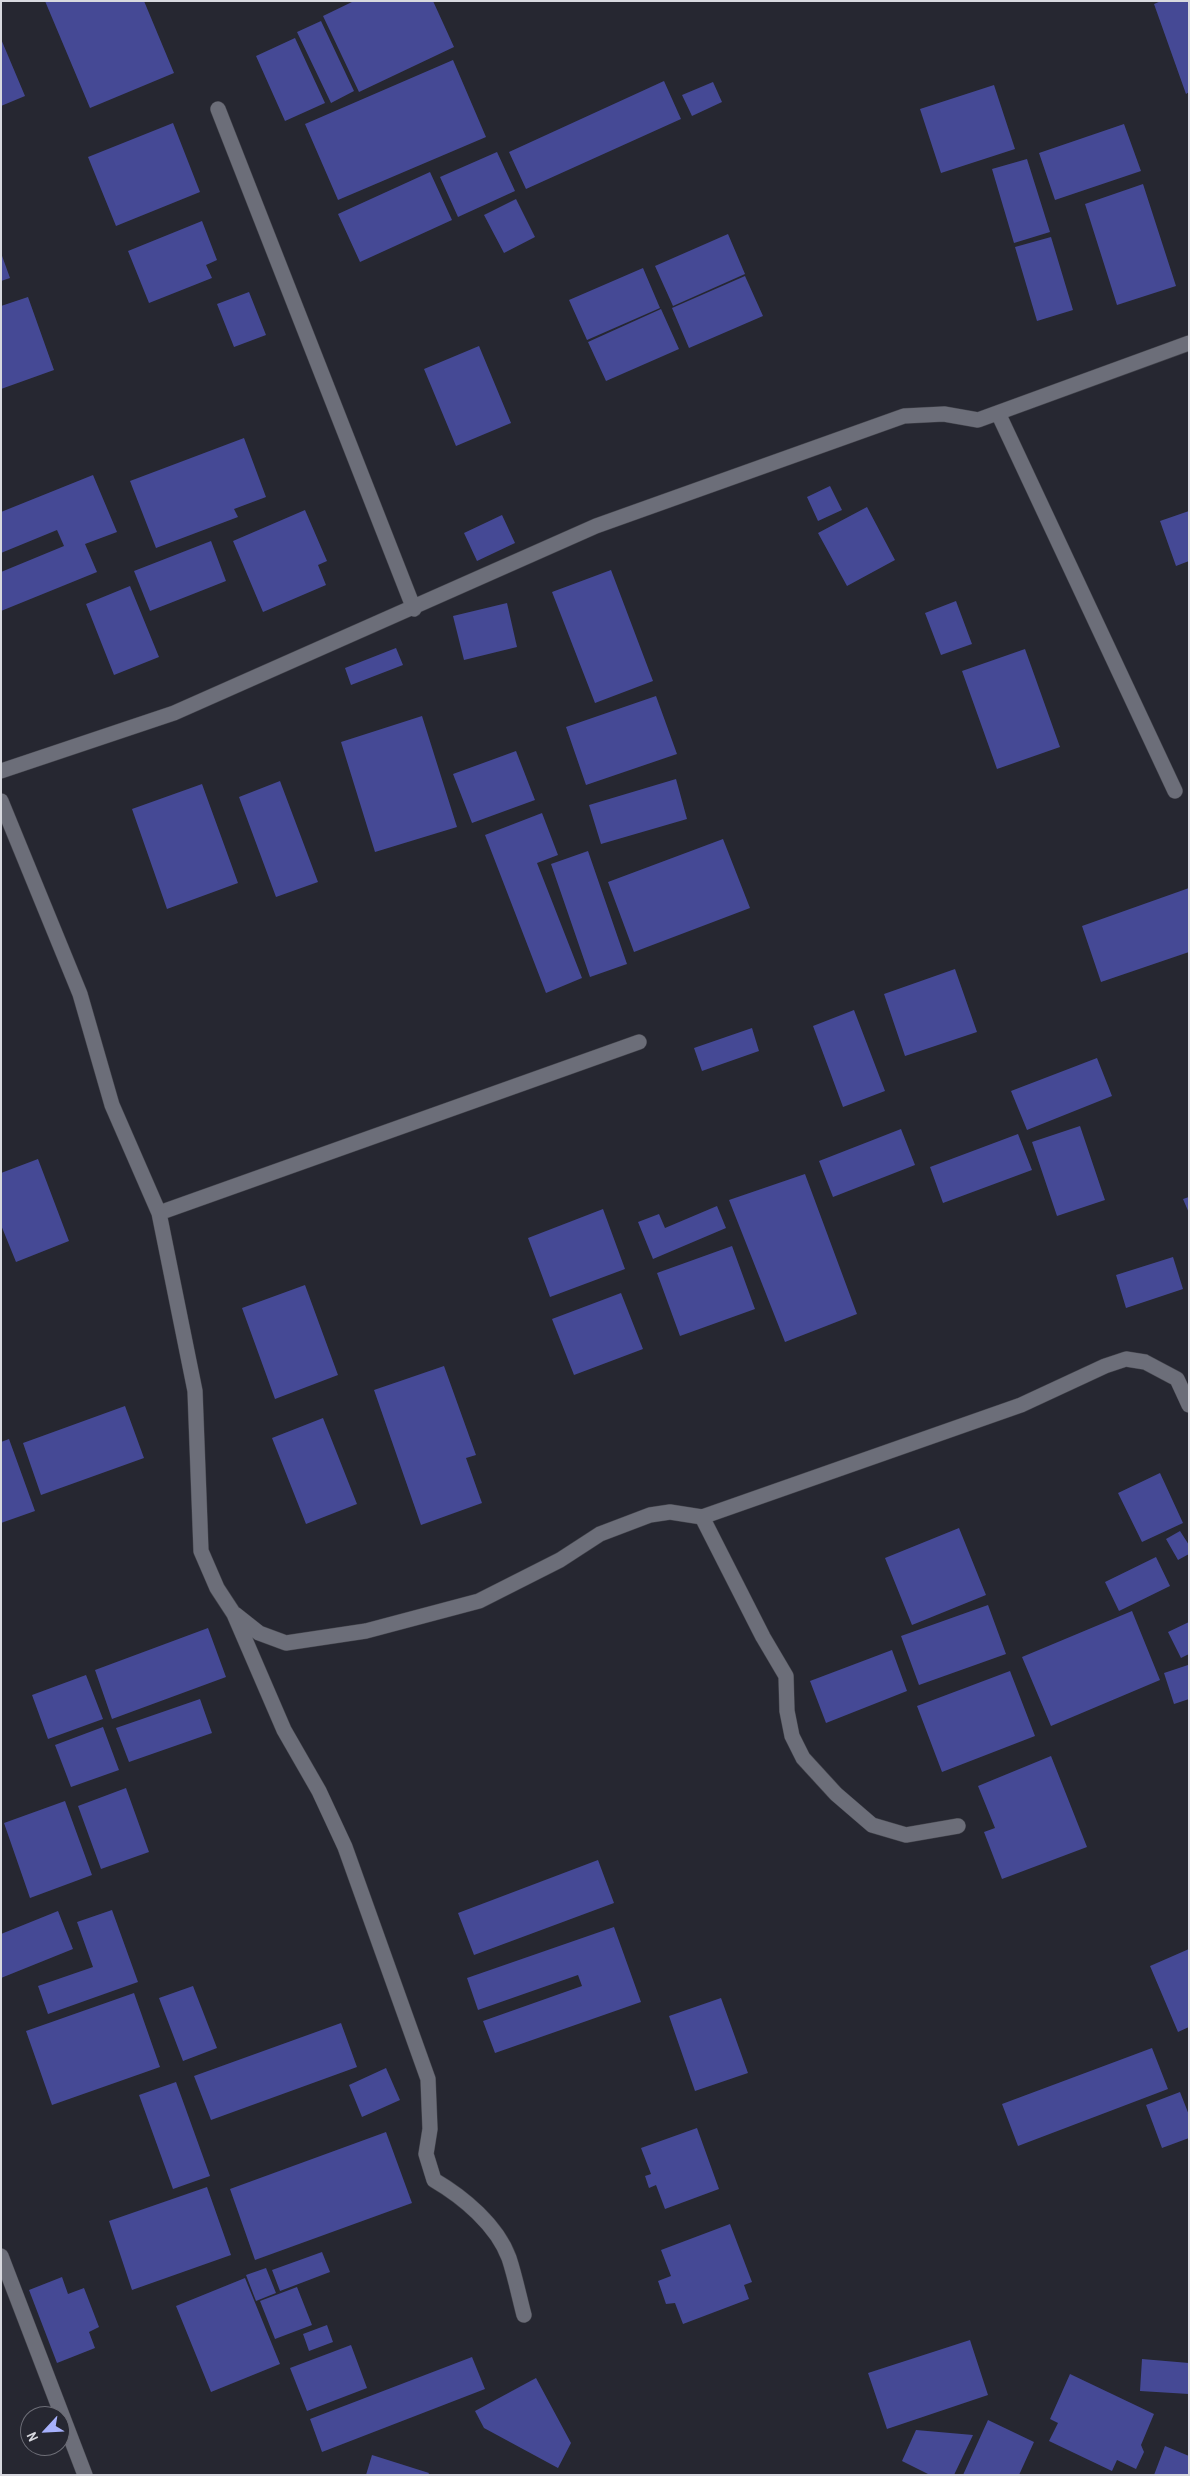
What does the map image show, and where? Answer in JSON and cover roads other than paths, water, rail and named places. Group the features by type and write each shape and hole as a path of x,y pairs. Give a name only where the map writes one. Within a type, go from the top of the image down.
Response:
{"street":[{"path":"218,109 414,609"},
{"path":"1,771 174,713 414,609 596,526 904,416 944,414 978,420 1189,343"},
{"path":"998,413 1176,791"},
{"path":"1,801 80,994 112,1106 159,1213 195,1392 201,1551 217,1588 234,1614 284,1730 319,1791 345,1847 428,2079 430,2129 426,2154 434,2180 454,2192 491,2229 508,2256 524,2315"},
{"path":"159,1213 639,1042"},
{"path":"234,1614 259,1633 286,1643 366,1631 479,1601 560,1560 600,1534 650,1515 670,1512 702,1517 1021,1405 1105,1366 1126,1359 1145,1362 1162,1369 1177,1380 1189,1405"},
{"path":"702,1517 763,1637 786,1676 787,1710 792,1736 803,1758 836,1794 872,1826 906,1835 958,1826"},
{"path":"1,2256 85,2475"}]}
